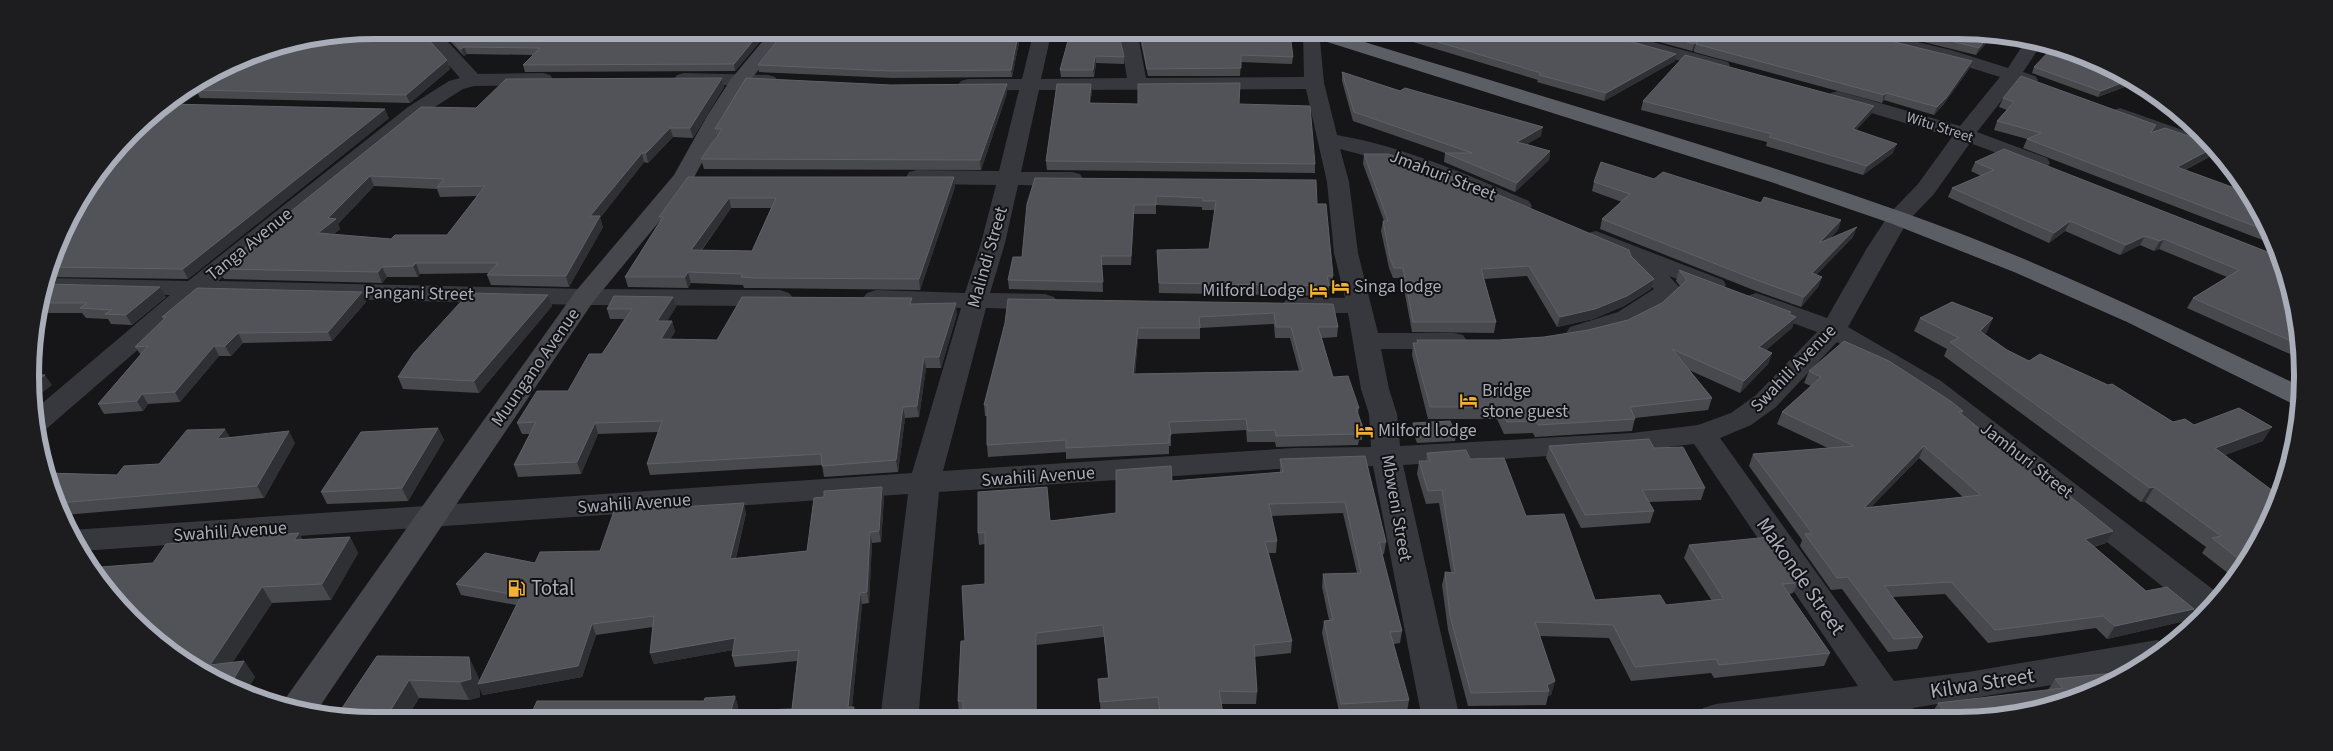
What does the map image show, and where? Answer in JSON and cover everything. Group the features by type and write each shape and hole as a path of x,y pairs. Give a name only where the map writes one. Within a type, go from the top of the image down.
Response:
{"highway":[{"path":"1336,39 1779,177 1898,218 2023,267 2075,290 2294,394"}],"main road":[{"name":"Muungano Avenue","path":"301,704 428,518 584,297 692,178 717,116 774,39"}],"street":[{"path":"435,39 473,80 562,79"},
{"name":"Malindi Street","path":"900,712 925,483 954,372 993,243 1041,39"},
{"path":"1130,39 1137,74 1135,84"},
{"name":"Mbweni Street","path":"1311,39 1314,83 1327,140 1328,182 1360,306 1375,389 1383,414 1386,456 1439,712"},
{"path":"1621,39 1741,72"},
{"path":"1882,39 1945,54 2013,74 2041,85"},
{"name":"Swahili Avenue","path":"82,540 428,518 1294,458 1386,456 1632,442 1702,434 1741,419 1766,400 1834,329 1898,218 1926,189 1958,146 1964,134 2013,74 2031,47"},
{"path":"662,79 791,82"},
{"name":"Tanga Avenue","path":"42,418 194,288 415,111 456,85 473,80"},
{"path":"952,85 1314,83"},
{"name":"Witu Street","path":"1817,92 1964,134 2060,172"},
{"path":"174,105 198,106"},
{"path":"2106,109 2202,144"},
{"path":"385,110 415,111"},
{"name":"Jmahuri Street","path":"1327,140 1352,144 1410,159 1472,183 1545,216"},
{"path":"894,177 1096,180"},
{"path":"1572,228 1746,298 1834,329"},
{"path":"1552,337 1591,330 1623,320 1637,314 1669,290 1631,251"},
{"name":"Pangani Street","path":"51,285 584,297 806,298"},
{"path":"854,298 1068,302"},
{"path":"1275,305 1360,306"},
{"name":"Jamhuri Street","path":"1834,329 1875,352 1958,406 2206,603"},
{"path":"1366,341 1481,340"},
{"name":"Makonde Street","path":"1702,434 1893,708"},
{"name":"Kilwa Street","path":"1822,712 1893,708 2142,657"}],"building":[{"path":"353,39 423,39 426,41 428,39 447,60 406,95 197,90 247,64 288,50 310,45"},
{"path":"452,39 755,39 734,64 523,65 540,48 464,47 461,49"},
{"path":"779,39 1017,39 1011,70 891,71 758,65"},
{"path":"1069,39 1120,39 1124,57 1095,56 1093,70 1060,70"},
{"path":"1142,39 1291,39 1293,57 1241,55 1241,68 1147,69"},
{"path":"1428,39 1621,39 1676,54 1606,93 1539,75 1541,73"},
{"path":"1676,39 1883,39 1972,61 1946,98 1937,107 1886,93 1884,95 1696,44 1699,41 1694,44"},
{"path":"1942,39 1986,40 1979,48"},
{"path":"2049,51 2086,64 2123,82 2101,91 2034,67"},
{"path":"1685,55 1874,106 1853,129 1897,144 1867,166 1769,137 1772,134 1643,101"},
{"path":"1342,72 1400,91 1405,88 1543,127 1517,142 1550,151 1517,183 1445,153 1472,153 1354,112"},
{"path":"2021,76 2156,125 2150,133 2165,128 2198,139 2209,150 2177,167 2238,189 2261,228 2027,139 2041,133 1997,121 2014,102 2003,98"},
{"path":"722,78 690,128 670,128 646,153 642,153 590,216 600,216 566,276 487,275 498,263 416,263 413,266 382,267 378,272 219,269 421,107 476,108 506,79","holes":["370,176 444,179 437,187 485,186 447,235 395,235 391,239 318,233 336,219 328,218"]},
{"path":"746,78 891,85 1007,84 980,160 701,159 722,129 715,129"},
{"path":"1240,83 1239,104 1310,106 1315,164 1046,161 1057,84 1091,84 1089,103 1138,104 1138,84"},
{"path":"176,104 385,109 183,269 57,267 73,227 108,170 137,137 170,108"},
{"path":"2004,149 2271,253 2283,288 2292,342 2193,298 2239,270 2164,239 2160,241 2145,236 2126,245 2070,221 2054,233 1952,188 1994,170 1975,162"},
{"path":"1364,154 1388,154 1416,163 1487,190 1629,250 1631,256 1654,279 1627,296 1595,309 1560,317 1529,266 1481,269 1496,322 1413,322 1403,268 1394,268 1390,258 1383,221 1388,221"},
{"path":"1601,162 1654,179 1663,172 1761,203 1764,197 1841,220 1819,243 1857,227 1812,273 1822,277 1804,297 1602,219 1630,194 1594,182"},
{"path":"688,177 954,177 919,279 754,278 741,277 743,274 688,272 685,277 625,277 663,217 659,217","holes":["729,198 776,198 752,251 691,250"]},
{"path":"1035,178 1316,180 1317,204 1326,204 1333,276 1327,276 1329,286 1159,283 1157,250 1209,249 1216,201 1203,201 1203,198 1156,196 1156,205 1134,205 1131,256 1101,256 1103,282 1008,280 1013,257 1022,257 1027,204"},
{"path":"1679,270 1791,312 1789,314 1796,317 1759,347 1772,353 1744,381 1672,349 1712,398 1630,407 1635,419 1538,425 1536,421 1507,422 1499,407 1430,407 1413,343 1418,343 1417,340 1499,340 1544,337 1588,330 1628,320 1662,303 1687,280"},
{"path":"51,284 160,287 126,315 105,314 112,310 80,308 87,303 47,303"},
{"path":"197,288 362,292 328,332 238,333 225,346 214,346 175,392 142,394 137,401 98,404 148,346 135,347 166,317 162,317"},
{"path":"469,293 548,295 474,381 398,377 414,353"},
{"path":"614,296 673,297 657,321 672,321 661,339 717,340 742,297 912,298 910,304 956,303 939,357 924,357 917,406 903,407 896,460 822,466 821,454 647,464 662,421 595,423 577,462 514,465 536,422 517,423 537,391 568,391 589,354 602,354 632,309 607,309"},
{"path":"1008,299 1333,304 1338,327 1318,327 1333,377 1348,376 1359,408 1356,408 1363,428 1358,429 1359,434 1276,436 1275,430 1248,431 1246,419 1169,422 1171,435 1169,435 1169,443 1066,448 1066,440 987,445 987,405 984,405 1005,323","holes":["1274,313 1276,327 1291,327 1303,371 1133,374 1138,328 1200,328 1199,317"]},
{"path":"1952,302 1993,318 1980,331 2007,350 2029,361 2040,354 2108,385 2112,384 2173,422 2185,419 2194,425 2239,408 2272,427 2215,448 2274,490 2260,524 2239,559 2212,538 2221,536 2154,487 2150,488 1950,342 1959,338 1920,318"},
{"path":"1844,341 1889,361 1952,402 1963,411 1959,412 2007,451 2009,450 2063,494 2066,493 2113,531 2085,539 2146,591 2167,587 2194,609 2115,626 2103,616 1995,630 1951,582 1884,586 1923,637 1894,639 1848,577 1837,578 1805,534 1812,533 1753,454 1854,446 1782,412 1821,377 1809,371","holes":["1924,446 1981,495 1864,508"]},
{"path":"1450,421 1456,435 1418,437 1413,423"},
{"path":"438,428 402,488 321,492 361,432"},
{"path":"225,429 217,439 289,431 257,486 64,503 53,473 117,475 124,466 159,464 187,430"},
{"path":"1649,439 1654,448 1683,447 1705,488 1642,490 1654,511 1585,515 1549,446"},
{"path":"1466,450 1470,459 1504,458 1526,516 1564,514 1595,600 1660,595 1666,605 1724,599 1689,545 1769,537 1799,580 1793,580 1795,583 1782,584 1830,653 1719,665 1716,659 1635,667 1613,625 1535,622 1555,681 1547,685 1549,691 1471,693 1450,616 1445,572 1455,573 1442,490 1428,491 1419,461 1430,461 1427,453"},
{"path":"1365,456 1386,542 1379,542 1402,631 1390,632 1409,700 1341,704 1324,621 1333,620 1323,574 1361,573 1345,502 1269,504 1277,541 1265,542 1292,641 1254,645 1257,692 1219,691 1223,712 1160,712 1158,697 1100,702 1098,679 1109,678 1103,625 1036,633 1036,712 963,712 963,701 958,701 961,641 965,641 962,586 985,584 985,532 978,533 978,492 1047,487 1050,521 1116,513 1116,470 1171,466 1172,481 1283,472 1280,459"},
{"path":"882,487 879,531 870,532 867,592 860,593 848,707 854,707 853,712 532,712 537,701 704,701 705,698 735,696 731,711 792,709 799,650 732,656 735,638 650,653 654,616 592,624 578,666 478,684 521,596 456,584 485,553 535,563 540,552 600,551 614,511 744,503 730,559 807,551 814,498 824,497 824,491"},
{"path":"299,533 294,540 350,537 322,584 262,587 210,665 244,661 233,681 188,655 153,629 122,598 99,567 153,563 166,544"},
{"path":"377,656 469,657 471,679 460,682 409,680 389,712 341,710"},
{"path":"2116,673 2086,687 2045,701 2023,706 1980,712 1945,712 1938,703 2063,688 2055,679"}],"place":[{"name":"Singa lodge","path":"1340,286"},
{"name":"Milford Lodge","path":"1319,290"},
{"name":"Bridge stone guest","path":"1468,400"},
{"name":"Milford lodge","path":"1364,430"},
{"name":"Total","path":"517,588"}]}
